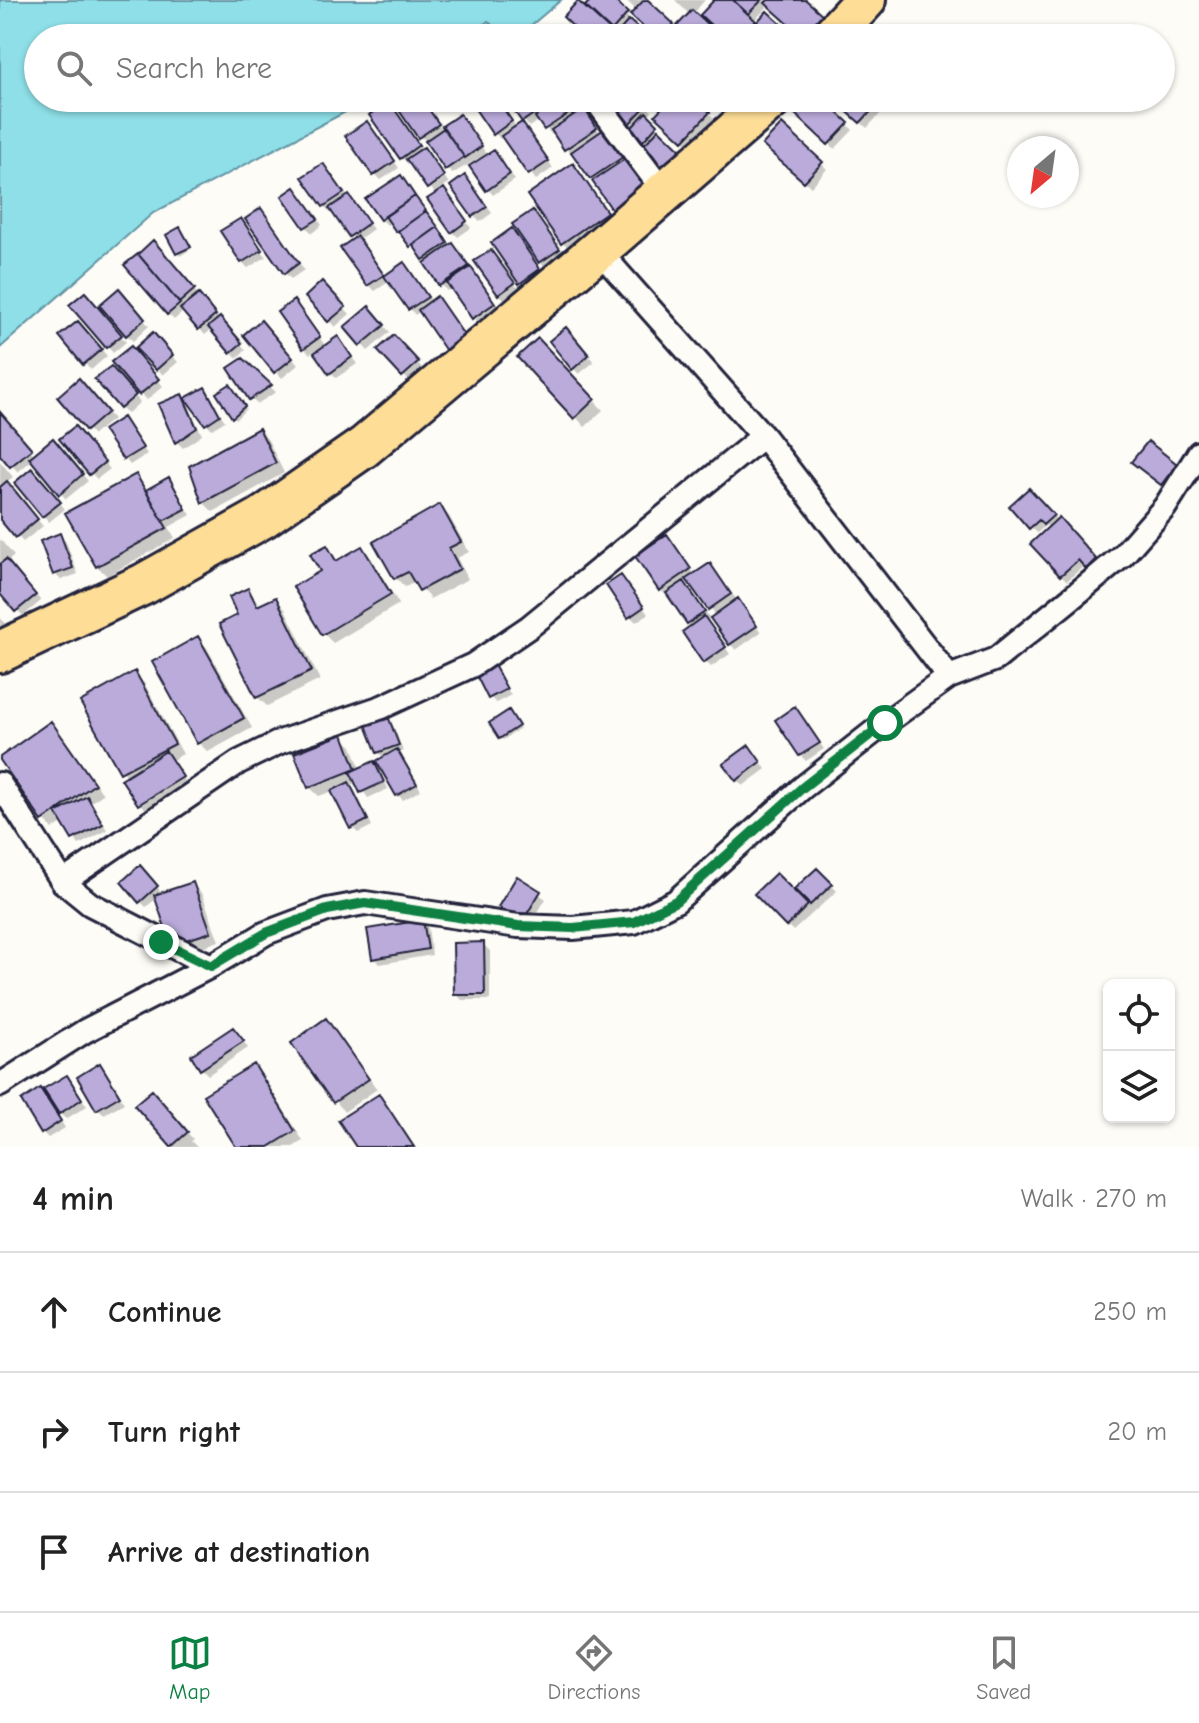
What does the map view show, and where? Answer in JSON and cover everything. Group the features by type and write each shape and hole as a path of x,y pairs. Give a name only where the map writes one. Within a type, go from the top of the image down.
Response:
{"highway":[{"path":"843,24 865,0"},
{"path":"0,652 144,584 262,518 364,447 757,112"}],"street":[{"path":"604,112 665,193"},
{"path":"598,250 763,436 949,677"},
{"path":"63,882 239,762 280,742 382,707 473,665 529,627 763,436"},
{"path":"0,1085 85,1031 211,966 266,933 327,910 365,903 518,926 573,928 634,922 676,901 802,788 949,677 996,659 1123,555 1165,507 1199,453"},
{"path":"0,784 63,882 90,904 211,966"}],"water":[{"path":"0,0 561,0 533,24 491,24 488,21 485,24 24,24 24,112 345,112 153,213 0,348"}],"building":[{"path":"591,0 614,0 628,13 618,24 604,24 585,6"},
{"path":"644,0 648,0 674,24 640,24 630,15"},
{"path":"714,0 733,0 756,21 753,24 710,24 700,15"},
{"path":"733,0 762,0 748,14"},
{"path":"768,0 806,0 824,16 817,24 788,24 765,3"},
{"path":"578,1 603,24 570,24 563,17"},
{"path":"692,10 707,24 679,24"},
{"path":"767,11 781,24 755,24"},
{"path":"373,112 396,112 419,145 400,159 369,115"},
{"path":"400,112 431,112 439,124 418,138"},
{"path":"477,112 506,112 512,121 493,135"},
{"path":"515,112 536,112 522,122"},
{"path":"542,112 571,112 544,130 535,117"},
{"path":"578,112 587,112 597,128 564,150 551,130"},
{"path":"614,112 640,112 626,127 612,114"},
{"path":"646,112 658,124 637,148 624,136"},
{"path":"658,112 710,112 683,141 655,115"},
{"path":"837,112 849,123 828,145 794,113"},
{"path":"848,112 870,112 860,123"},
{"path":"460,114 482,146 465,158 442,126"},
{"path":"367,121 395,161 373,176 345,136"},
{"path":"522,122 549,161 528,175 501,136"},
{"path":"782,124 823,162 804,182 762,145"},
{"path":"607,127 626,155 590,179 571,152"},
{"path":"444,128 464,157 445,170 425,141"},
{"path":"659,129 684,153 664,175 638,151"},
{"path":"424,147 444,176 427,189 406,159"},
{"path":"494,150 510,174 486,191 469,166"},
{"path":"625,159 646,189 613,211 592,181"},
{"path":"323,163 344,193 323,207 302,177"},
{"path":"573,163 607,212 561,244 527,195"},
{"path":"401,175 415,196 380,220 365,199"},
{"path":"465,175 487,207 472,217 450,186"},
{"path":"295,187 318,219 304,228 282,196"},
{"path":"444,188 467,221 451,233 427,199"},
{"path":"349,195 369,223 349,237 329,208"},
{"path":"415,196 426,211 396,232 385,216"},
{"path":"261,208 299,263 284,274 245,219"},
{"path":"533,210 560,249 539,263 512,224"},
{"path":"426,211 438,227 410,247 398,231"},
{"path":"241,218 262,250 241,263 220,231"},
{"path":"180,227 191,247 176,254 166,235"},
{"path":"438,227 448,243 423,260 413,245"},
{"path":"512,228 540,269 519,284 491,243"},
{"path":"357,236 384,275 367,286 340,248"},
{"path":"153,240 195,289 179,303 138,254"},
{"path":"453,243 469,266 439,286 424,263"},
{"path":"491,250 515,283 498,295 474,261"},
{"path":"138,254 180,304 167,315 124,265"},
{"path":"404,262 428,297 408,310 384,276"},
{"path":"471,267 495,303 472,319 447,283"},
{"path":"322,281 346,307 328,322 305,297"},
{"path":"119,288 145,319 126,336 99,305"},
{"path":"85,292 122,335 106,348 69,305"},
{"path":"199,294 216,315 198,330 180,309"},
{"path":"437,296 466,338 446,351 418,310"},
{"path":"294,300 320,337 303,349 277,312"},
{"path":"369,306 385,325 360,346 344,327"},
{"path":"220,317 242,343 230,353 208,327"},
{"path":"261,320 293,358 274,373 243,335"},
{"path":"78,321 102,349 83,365 59,336"},
{"path":"566,327 589,355 572,370 549,341"},
{"path":"153,332 173,355 156,370 135,348"},
{"path":"394,335 419,362 402,377 377,350"},
{"path":"338,336 352,357 329,374 314,353"},
{"path":"538,338 595,399 574,419 517,357"},
{"path":"131,346 159,379 139,395 111,362"},
{"path":"243,358 272,385 249,400 228,368"},
{"path":"111,366 136,395 120,409 94,379"},
{"path":"79,378 108,412 86,431 57,397"},
{"path":"230,384 245,406 232,418 216,393"},
{"path":"205,387 220,415 205,425 185,398"},
{"path":"182,394 197,428 175,443 158,404"},
{"path":"0,412 32,449 10,467 0,455"},
{"path":"123,417 143,448 123,460 103,430"},
{"path":"75,426 105,462 89,475 59,439"},
{"path":"259,428 276,463 202,503 189,466"},
{"path":"53,438 83,474 59,495 29,458"},
{"path":"1148,441 1177,464 1161,485 1131,462"},
{"path":"32,468 61,502 42,517 14,483"},
{"path":"136,474 167,528 96,567 65,513"},
{"path":"169,477 186,509 163,521 146,490"},
{"path":"7,481 38,519 15,538 0,520 0,487"},
{"path":"1029,488 1054,515 1043,525 1039,520 1029,529 1009,506"},
{"path":"440,504 461,542 449,548 460,569 419,591 408,572 394,579 373,542"},
{"path":"1059,517 1096,559 1086,569 1078,560 1060,576 1030,544"},
{"path":"60,533 73,568 53,575 40,541"},
{"path":"667,534 691,569 659,591 635,556"},
{"path":"327,545 336,561 362,546 391,594 322,635 293,587 320,571 310,554"},
{"path":"6,559 36,595 15,612 0,594 0,564"},
{"path":"710,563 731,594 708,610 686,579"},
{"path":"621,575 644,607 628,618 606,585"},
{"path":"684,581 705,612 687,624 666,593"},
{"path":"248,588 257,606 276,597 312,671 256,698 219,624 237,615 229,597"},
{"path":"738,598 757,626 729,645 710,618"},
{"path":"704,616 726,647 703,663 682,632"},
{"path":"198,636 244,718 197,744 152,662"},
{"path":"494,665 507,689 488,699 476,675"},
{"path":"135,671 175,744 120,773 80,702"},
{"path":"795,706 820,743 799,756 775,720"},
{"path":"509,710 519,726 499,739 489,723"},
{"path":"388,716 399,745 377,753 366,725"},
{"path":"51,721 95,784 42,821 0,757"},
{"path":"343,734 356,769 308,788 294,753"},
{"path":"749,745 761,762 736,781 723,764"},
{"path":"397,749 417,784 396,796 376,761"},
{"path":"166,751 183,777 138,805 121,779"},
{"path":"374,761 384,782 360,793 350,772"},
{"path":"349,782 368,820 350,829 331,791"},
{"path":"87,796 103,824 72,840 56,813"},
{"path":"140,865 158,886 139,903 121,882"},
{"path":"817,868 833,884 810,905 794,889"},
{"path":"776,873 808,905 786,927 754,894"},
{"path":"517,876 541,891 522,922 498,907"},
{"path":"193,882 211,932 171,945 154,895"},
{"path":"423,920 428,949 372,959 367,929"},
{"path":"484,942 485,995 454,995 453,943"},
{"path":"326,1018 369,1079 333,1103 291,1043"},
{"path":"233,1027 244,1041 200,1070 191,1055"},
{"path":"100,1063 120,1096 96,1110 77,1077"},
{"path":"254,1064 295,1131 269,1147 236,1147 203,1095"},
{"path":"67,1075 82,1099 59,1114 43,1089"},
{"path":"40,1088 61,1121 41,1134 21,1101"},
{"path":"152,1090 188,1132 171,1147 134,1105"},
{"path":"379,1094 414,1147 356,1147 338,1120"}],"route":[{"path":"161,942 211,966 266,933 327,910 365,903 518,926 573,928 634,922 676,901 802,788 885,723"}]}
